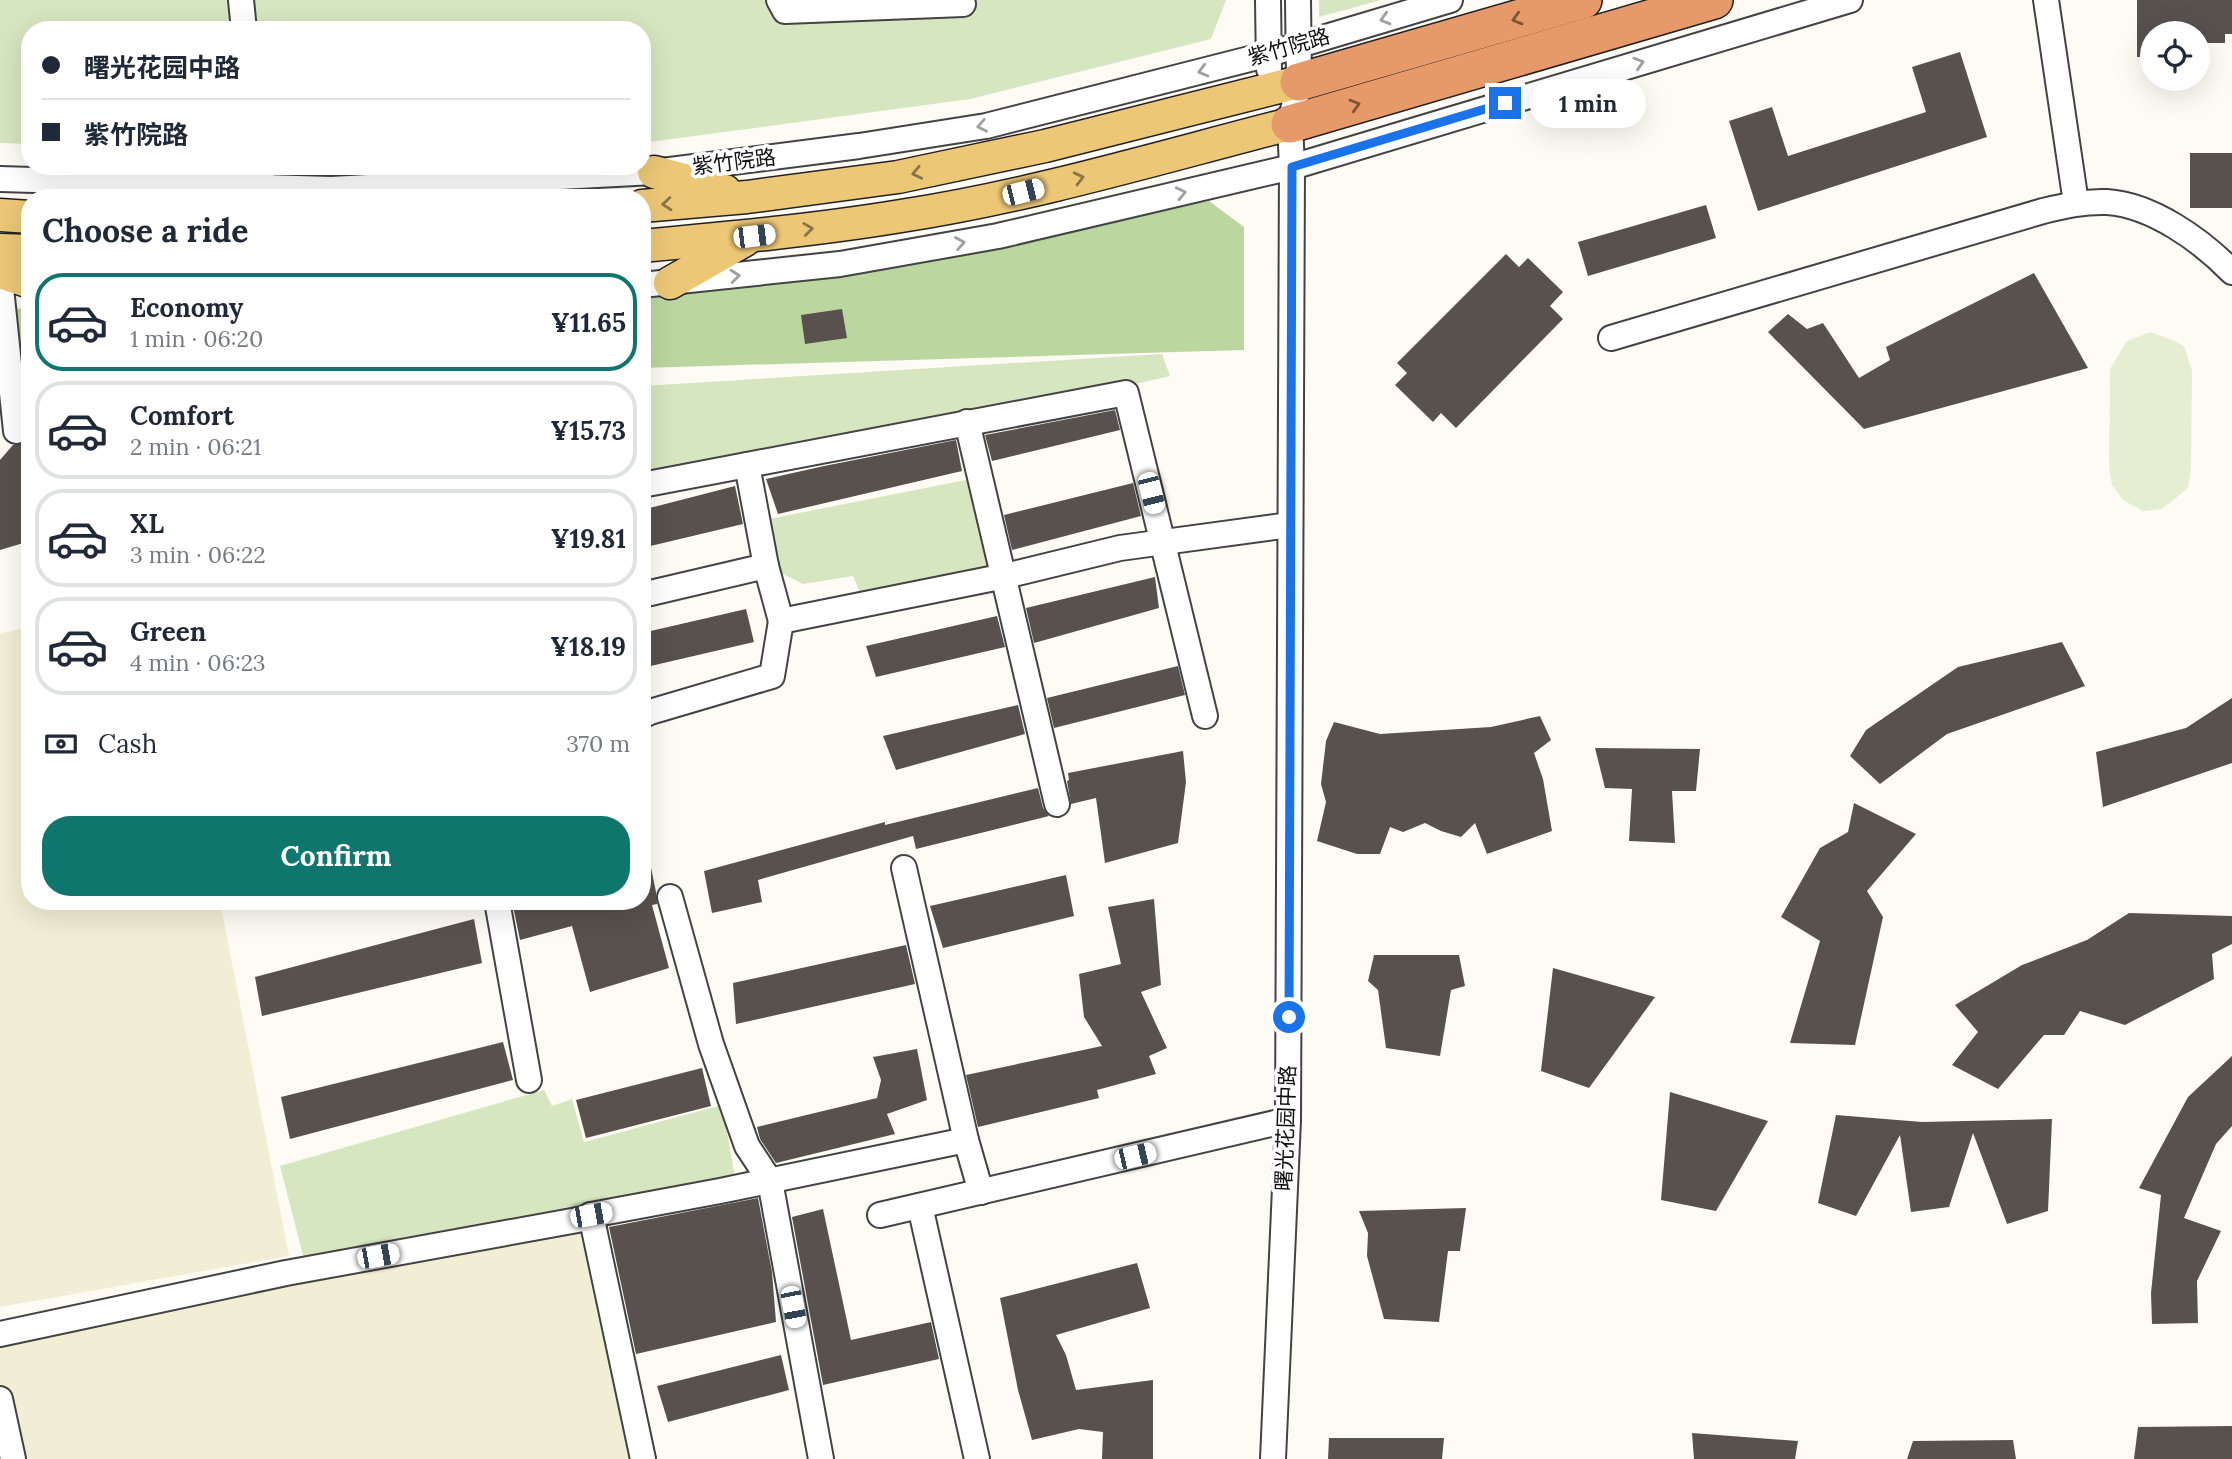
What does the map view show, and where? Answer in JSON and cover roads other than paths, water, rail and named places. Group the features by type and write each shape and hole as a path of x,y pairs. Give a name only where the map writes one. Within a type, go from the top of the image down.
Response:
{"highway":[{"name":"紫竹院路","path":"1284,86 1583,0"},
{"path":"1290,124 1714,0"}],"main road":[{"name":"紫竹院路","path":"651,205 747,197 898,177 1045,146 1284,86"},
{"path":"651,245 754,236 903,216 1009,195 1290,124"},
{"path":"654,172 747,197"},
{"path":"0,215 21,216"},
{"path":"656,284 754,236"},
{"path":"0,250 21,251"},
{"path":"0,272 21,279"}],"street":[{"path":"241,0 243,21"},
{"path":"779,0 785,11 963,4"},
{"path":"1268,0 1269,54 1284,86"},
{"path":"1284,86 1298,45 1298,0"},
{"name":"紫竹院路","path":"651,172 859,146 986,126 1269,54 1450,0"},
{"path":"656,284 840,264 998,236 1292,167 1850,0"},
{"path":"2046,0 2076,203"},
{"name":"曙光花园中路","path":"1273,1459 1288,1120 1292,167 1290,124 1284,86"},
{"name":"紫竹院路","path":"0,179 262,177 331,189 597,175"},
{"path":"1611,338 2076,203 2109,202 2147,212 2186,232 2232,272"},
{"path":"16,431 0,288 21,289"},
{"path":"651,483 1126,393 1205,716"},
{"path":"967,422 1057,804"},
{"path":"651,712 772,676 781,621 766,566 747,465"},
{"path":"781,621 1005,576 1120,548 1290,525"},
{"path":"651,593 766,566"},
{"path":"904,868 966,1140 981,1192"},
{"path":"670,897 711,1044 738,1121 747,1146 770,1181 821,1459"},
{"path":"499,910 529,1080"},
{"path":"880,1215 1288,1120"},
{"path":"0,1334 286,1273 583,1219 591,1215 966,1140"},
{"path":"920,1206 978,1459"},
{"path":"591,1215 643,1459"},
{"path":"0,1399 13,1459"}]}
